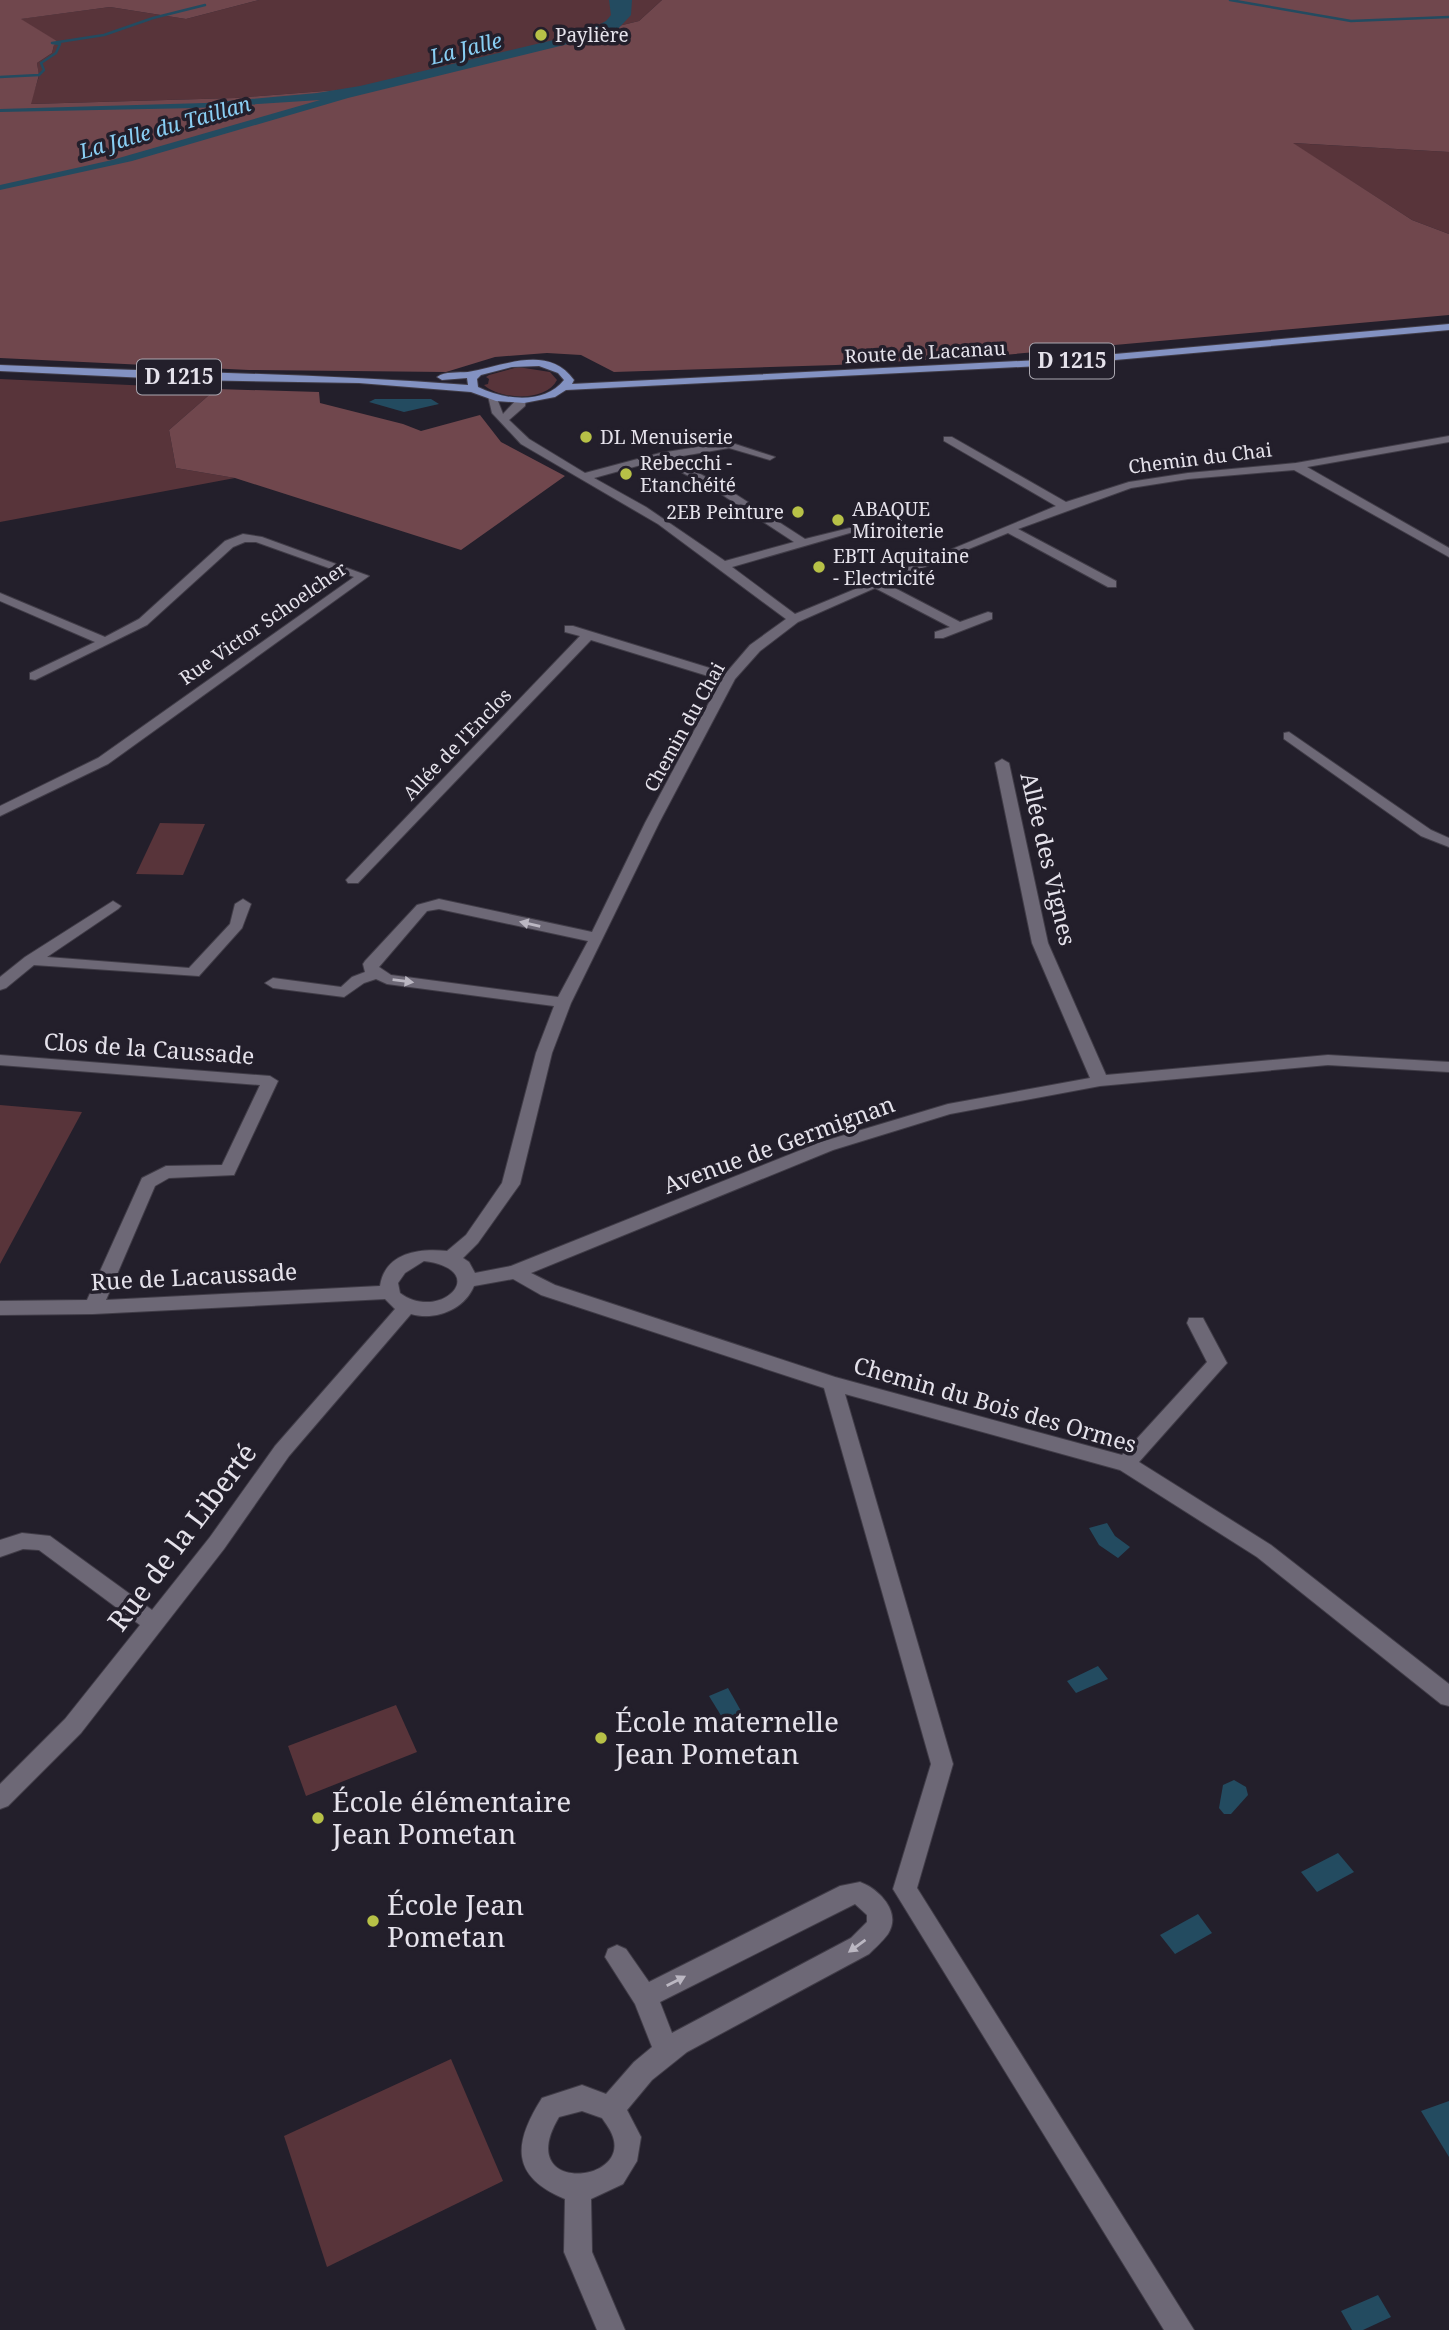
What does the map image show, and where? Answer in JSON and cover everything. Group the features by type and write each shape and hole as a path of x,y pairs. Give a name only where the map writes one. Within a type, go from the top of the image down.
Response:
{"main road":[{"name":"Route de Lacanau","path":"694,380 1059,362 1449,327"},
{"path":"525,362 546,365 566,373 569,380 565,387 552,395 522,400 492,398 474,389 472,379 477,373 504,364 525,362"},
{"name":"D 1215","path":"0,368 178,377 359,380 474,389"},
{"name":"D 1215","path":"359,380 477,373"},
{"name":"D 1215","path":"566,373 694,380"},
{"name":"D 1215","path":"565,387 694,380"}],"street":[{"path":"492,398 497,413 504,418 512,431 584,477 642,509 794,619"},
{"path":"504,418 521,404 522,400"},
{"path":"948,439 1065,506"},
{"name":"Chemin du Chai","path":"451,1258 472,1239 512,1185 544,1053 563,1003 652,823 729,678 755,648 794,619 875,583 1065,506 1129,485 1188,476 1296,466 1449,439"},
{"path":"584,477 660,456 729,445 770,457"},
{"path":"660,456 722,490 804,542"},
{"path":"1296,466 1449,553"},
{"path":"722,566 870,524"},
{"path":"1009,529 1112,584"},
{"name":"Rue Victor Schoelcher","path":"0,811 103,761 363,576 258,539 243,538 229,544 143,622 35,676"},
{"path":"875,583 960,626"},
{"path":"0,597 105,642"},
{"path":"939,635 988,616"},
{"path":"569,629 729,678"},
{"name":"Allée de l'Enclos","path":"353,880 588,635"},
{"path":"1289,736 1426,833 1449,843"},
{"name":"Allée des Vignes","path":"1002,764 1040,943 1100,1081"},
{"path":"31,960 193,974 237,925 243,904"},
{"path":"563,1003 514,994 387,979 375,974 371,969 372,964 422,908 430,905 448,904 597,938"},
{"path":"0,985 31,960 113,906"},
{"path":"273,983 344,992 358,980 375,974"},
{"name":"Clos de la Caussade","path":"0,1060 270,1081 228,1171 166,1172 148,1182 93,1307"},
{"name":"Avenue de Germignan","path":"468,1281 515,1272 827,1146 948,1109 1100,1081 1328,1060 1449,1067"},
{"path":"425,1255 451,1258 467,1272 468,1281 458,1299 443,1307 420,1310 407,1307 396,1300 390,1292 389,1280 394,1271 405,1262 425,1255"},
{"name":"Chemin du Bois des Ormes","path":"515,1272 548,1290 832,1383 1126,1464 1264,1551 1449,1697"},
{"name":"Rue de Lacaussade","path":"0,1308 93,1307 390,1292"},
{"name":"Rue de la Liberté","path":"0,1799 73,1726 216,1544 282,1451 407,1307"},
{"path":"1126,1464 1217,1363 1196,1323"},
{"path":"832,1383 942,1764 905,1889 1180,2330"},
{"path":"0,1549 22,1541 43,1542 154,1623"},
{"path":"611,2108 643,2071 678,2043 860,1946 879,1926 879,1911 860,1893 849,1894 645,1997"},
{"path":"617,1957 645,1997 667,2052"},
{"path":"582,2098 611,2108 628,2137 623,2163 600,2185 578,2188 557,2185 543,2174 533,2151 537,2130 551,2107 582,2098"},
{"path":"578,2188 578,2252 611,2330"}],"shaded area":[{"path":"0,0 259,0 186,19 110,7 21,19 60,43 54,45 52,53 37,63 39,75 31,104 235,98 363,88 639,21 662,0 1449,0 1449,152 1293,143 1412,220 1449,234 1449,315 992,356 836,365 614,372 581,355 547,353 495,357 446,372 249,370 0,358"},
{"path":"259,0 662,0 639,21 363,88 235,98 30,104 39,76 37,63 52,53 54,45 59,43 20,19 110,7 186,19"},
{"path":"1292,143 1449,152 1449,234 1412,220"},
{"path":"518,367 550,372 557,380 543,392 522,396 501,394 484,385 488,384 489,379 486,377 489,375"},
{"path":"0,379 216,389 169,430 176,468 235,478 0,522"},
{"path":"216,389 319,392 320,403 421,431 480,415 501,442 565,476 461,550 235,478 176,468 169,430"},
{"path":"160,823 205,824 183,875 136,874"},
{"path":"0,1105 82,1112 0,1264"},
{"path":"396,1705 417,1752 306,1796 288,1746"},
{"path":"451,2059 503,2181 327,2267 284,2136"}],"water":[{"path":"609,0 632,0 631,15 617,30 605,35 348,98 132,161 0,190 0,185 112,160 320,100 197,108 0,112 0,109 205,103 317,93 360,86 583,33 606,21 611,15"},
{"path":"375,399 431,399 439,404 404,412 369,402"},
{"path":"1107,1523 1115,1536 1130,1547 1118,1558 1099,1545 1089,1528"},
{"path":"1098,1666 1108,1679 1076,1693 1067,1681"},
{"path":"728,1688 745,1718 736,1727 725,1722 709,1696"},
{"path":"1234,1780 1246,1787 1248,1795 1231,1814 1224,1814 1219,1808 1223,1785"},
{"path":"1338,1853 1354,1872 1317,1892 1301,1872"},
{"path":"1198,1914 1212,1933 1175,1954 1160,1935"},
{"path":"1449,2101 1449,2157 1421,2111"},
{"path":"1378,2295 1391,2317 1363,2330 1352,2330 1341,2311"}],"waterway":[{"path":"1230,0 1351,21 1449,17"},
{"path":"0,77 39,75 44,70 41,63 56,53 60,44 52,43 104,35 153,18 205,5"}],"place":[{"name":"Paylière","path":"541,35"},
{"name":"DL Menuiserie","path":"586,437"},
{"name":"Rebecchi - Etanchéité","path":"626,474"},
{"name":"2EB Peinture","path":"798,512"},
{"name":"ABAQUE Miroiterie","path":"838,520"},
{"name":"EBTI Aquitaine - Electricité","path":"819,567"},
{"name":"École maternelle Jean Pometan","path":"601,1738"},
{"name":"École élémentaire Jean Pometan","path":"318,1818"},
{"name":"École Jean Pometan","path":"373,1921"}],"water label":[{"name":"La Jalle","path":"466,49"},
{"name":"La Jalle du Taillan","path":"165,128"}]}
